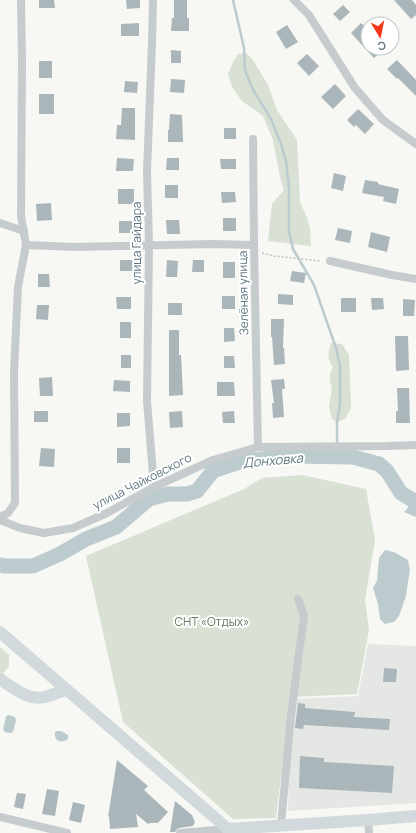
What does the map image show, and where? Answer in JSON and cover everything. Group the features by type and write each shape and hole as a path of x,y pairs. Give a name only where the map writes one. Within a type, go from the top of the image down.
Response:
{"street":[{"path":"0,517 8,513 15,503 14,372 18,287 26,245 21,216 21,0"},
{"name":"улица Гайдара","path":"153,0 147,172 149,246 147,401 154,487"},
{"path":"294,0 309,15 355,88 383,120 416,144"},
{"name":"Зелёная улица","path":"253,139 258,447"},
{"path":"0,223 24,231"},
{"path":"26,245 74,247 213,244 254,248"},
{"path":"330,261 416,279"},
{"name":"улица Чайковского","path":"0,520 20,528 44,533 73,528 107,513 154,487 213,460 258,447 416,445"},
{"path":"274,828 304,616 298,599"},
{"path":"0,632 228,829"},
{"path":"0,679 31,697 44,697 66,690"},
{"path":"180,833 228,829 274,828 416,816"},
{"path":"0,817 67,833"},
{"path":"368,820 369,833"}],"path":[{"path":"254,248 274,256 330,261"}],"shaded area":[{"path":"408,497 416,497 416,517 404,512 409,505"},
{"path":"385,550 394,552 408,560 410,570 406,596 399,616 394,622 385,624 380,619 378,604 373,588 377,581 379,558"},
{"path":"368,644 416,646 416,803 288,811 289,770 296,699 358,696"},
{"path":"9,715 15,717 16,720 13,732 9,733 3,730 6,716"},
{"path":"61,731 68,735 67,740 58,740 55,737 55,732"}],"green space":[{"path":"246,53 253,60 268,85 277,110 297,140 300,202 310,228 311,246 268,241 272,204 284,190 273,140 263,116 242,101 232,87 228,74 238,54"},
{"path":"331,343 342,344 349,355 351,408 345,419 337,422 332,419 329,407 332,388 330,374 333,367 329,355"},
{"name":"СНТ «Отдых»","path":"302,475 366,489 375,540 365,600 369,630 357,694 290,697 276,818 233,819 123,722 86,556 244,489 262,478"},
{"path":"0,647 9,655 9,666 1,676 0,676"}],"building":[{"path":"39,0 54,0 55,8 39,8"},
{"path":"126,0 140,0 140,8 127,9"},
{"path":"174,0 187,0 189,31 171,31 172,18 174,18"},
{"path":"394,0 412,0 416,5 416,15 411,19"},
{"path":"343,5 350,12 340,21 333,14"},
{"path":"139,23 139,36 121,36 121,24"},
{"path":"360,24 360,43 351,33"},
{"path":"287,25 298,42 286,49 276,32"},
{"path":"171,50 181,51 181,63 171,63"},
{"path":"307,54 319,66 309,76 297,63"},
{"path":"397,60 416,80 416,96 387,69"},
{"path":"39,61 52,61 52,78 39,78"},
{"path":"171,79 185,80 184,93 170,92"},
{"path":"125,81 138,82 137,93 124,92"},
{"path":"335,84 346,96 333,109 321,97"},
{"path":"39,94 54,94 54,114 39,114"},
{"path":"122,108 135,108 135,140 116,139 117,125 121,125"},
{"path":"358,109 374,124 365,134 356,125 354,127 347,120"},
{"path":"170,114 182,115 183,142 168,142"},
{"path":"224,128 236,128 236,139 224,139"},
{"path":"117,158 134,159 133,171 116,171"},
{"path":"167,158 179,158 179,170 166,170"},
{"path":"220,159 236,159 236,169 221,169"},
{"path":"334,173 346,176 343,191 331,188"},
{"path":"365,180 378,182 378,184 399,189 396,204 383,201 384,197 362,193"},
{"path":"165,185 178,185 178,198 165,198"},
{"path":"118,189 134,189 134,204 118,204"},
{"path":"221,192 235,192 236,202 222,203"},
{"path":"51,203 52,220 37,221 36,204"},
{"path":"223,218 236,218 236,231 223,231"},
{"path":"166,220 179,220 180,234 167,234"},
{"path":"119,221 132,221 132,233 119,233"},
{"path":"338,228 352,231 350,243 335,240"},
{"path":"371,232 390,237 387,252 368,247"},
{"path":"120,260 133,260 133,271 120,271"},
{"path":"167,260 178,261 177,277 166,277"},
{"path":"193,260 204,260 204,272 192,272"},
{"path":"223,262 235,262 235,278 223,278"},
{"path":"292,271 306,273 304,283 290,281"},
{"path":"38,274 49,274 50,287 38,287"},
{"path":"278,294 293,295 293,305 278,304"},
{"path":"222,296 235,296 235,309 222,309"},
{"path":"116,297 131,297 131,309 117,309"},
{"path":"341,298 356,298 356,312 341,312"},
{"path":"371,298 383,298 384,309 372,310"},
{"path":"403,299 415,300 414,316 403,316"},
{"path":"168,303 182,303 182,315 168,315"},
{"path":"37,305 49,305 48,320 36,319"},
{"path":"271,319 284,319 283,348 285,364 274,365"},
{"path":"120,322 131,322 131,338 120,338"},
{"path":"224,328 234,328 235,341 224,342"},
{"path":"169,330 179,330 179,355 181,355 183,395 169,396"},
{"path":"395,336 408,336 409,370 396,371"},
{"path":"121,355 131,355 131,368 121,368"},
{"path":"224,356 234,356 235,368 224,368"},
{"path":"52,377 53,396 40,396 39,378"},
{"path":"284,379 285,389 282,389 284,417 273,418 272,403 274,403 271,380"},
{"path":"114,380 130,381 130,392 113,391"},
{"path":"217,382 234,382 235,396 217,396"},
{"path":"397,388 409,388 410,423 396,423 396,411 398,411"},
{"path":"34,411 48,411 48,422 34,422"},
{"path":"182,411 183,427 170,428 169,412"},
{"path":"234,411 235,423 223,423 222,412"},
{"path":"117,413 130,413 130,426 117,427"},
{"path":"41,448 55,449 54,467 39,466"},
{"path":"117,448 130,448 130,463 117,463"},
{"path":"384,668 397,669 396,682 383,682"},
{"path":"298,703 305,704 305,708 355,712 354,717 390,719 389,730 304,725 303,729 295,728"},
{"path":"300,756 324,758 324,762 394,766 392,793 299,788"},
{"path":"117,760 148,786 144,790 168,812 158,823 148,824 136,814 138,827 110,829 109,816 108,817"},
{"path":"47,789 59,791 55,816 42,814"},
{"path":"17,793 26,794 23,809 14,807"},
{"path":"175,801 192,815 195,822 193,826 179,828 175,832 170,832"},
{"path":"73,802 85,805 81,823 69,820"}],"waterway":[{"path":"233,0 244,48 245,70 252,88 271,119 286,161 289,187 289,232 293,249 314,285 336,348 340,366 340,404 337,422 337,444"},
{"name":"Донховка","path":"338,449 340,452 353,457"},
{"name":"Донховка","path":"0,565 33,566 60,554 86,539 116,527 149,499 168,494 187,494 197,491 213,471 243,461 292,456 353,457 379,464 387,471 401,493 416,502"}]}
